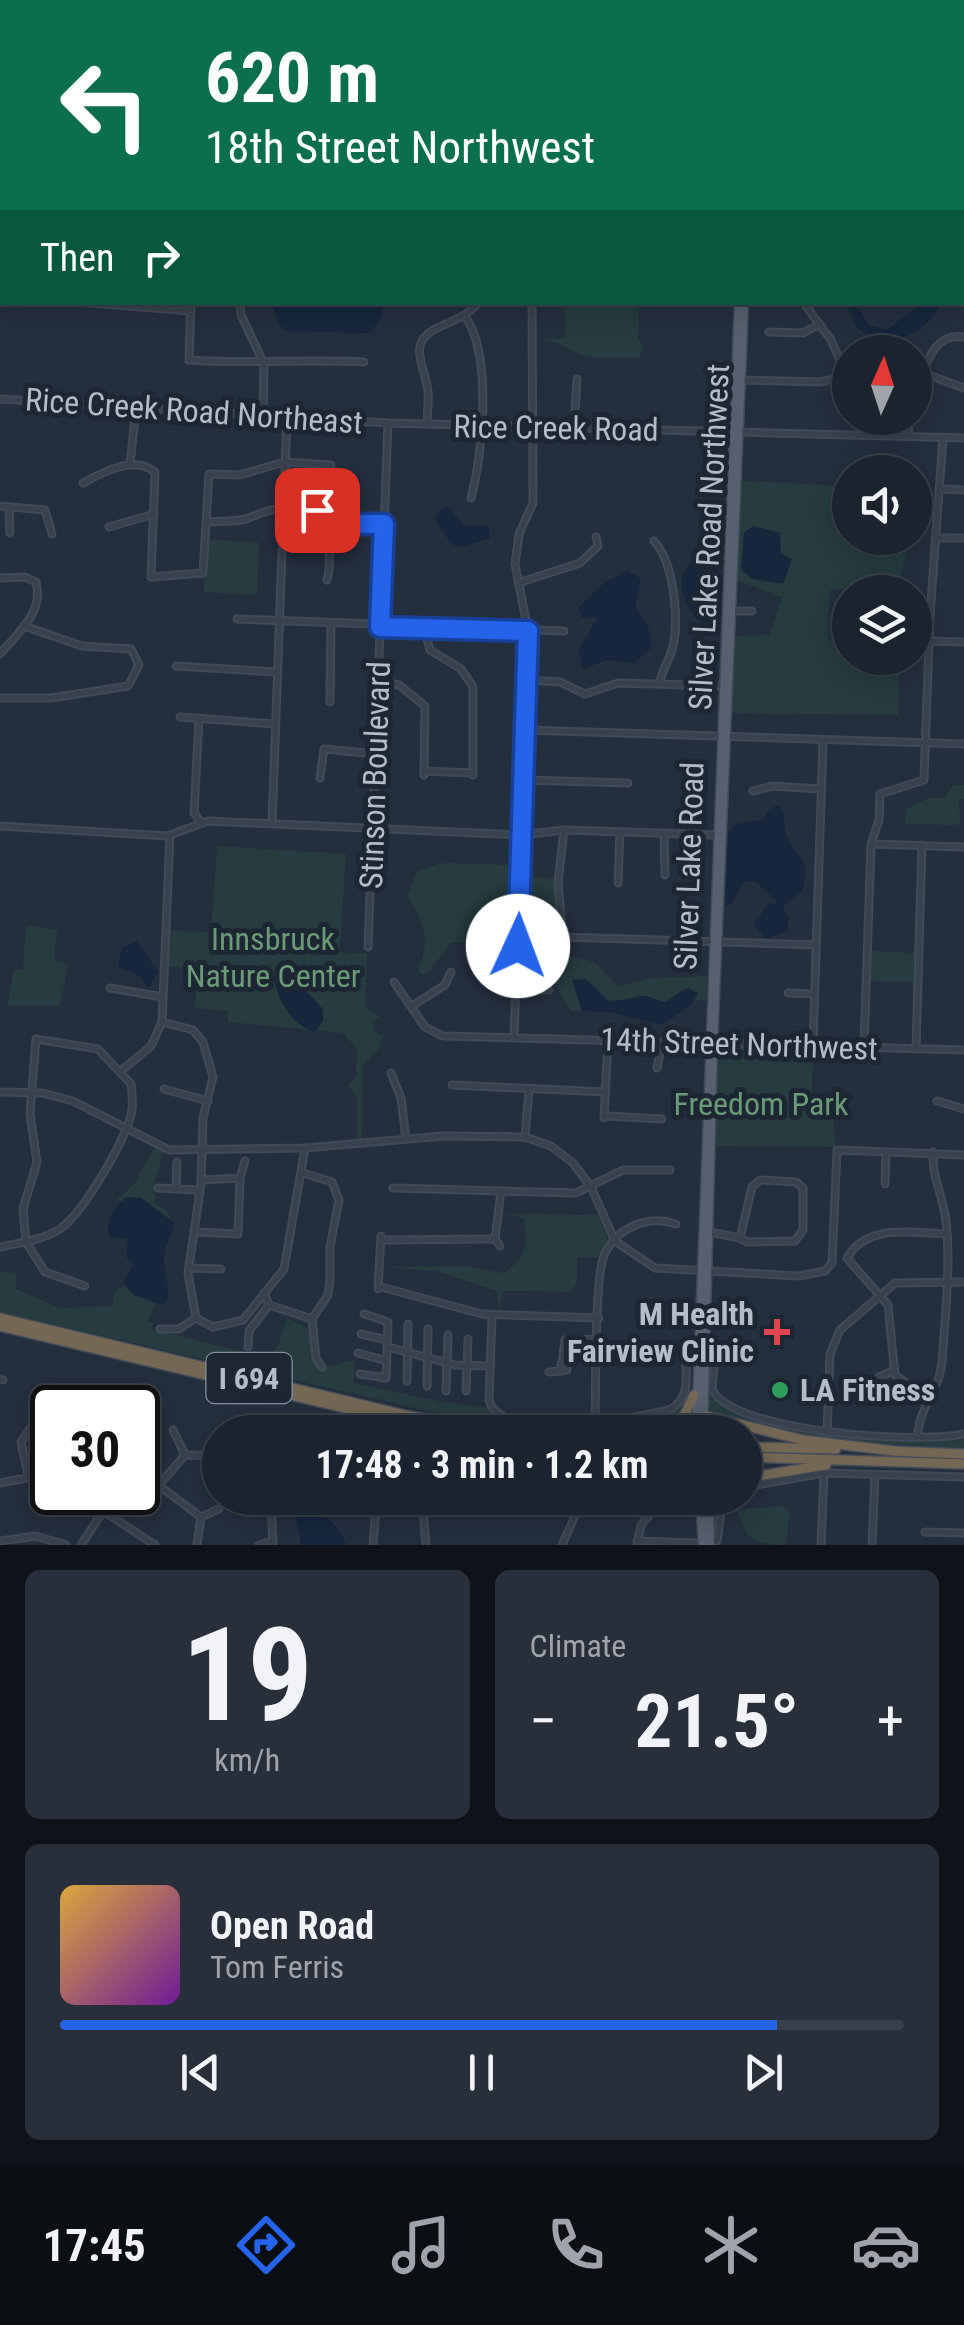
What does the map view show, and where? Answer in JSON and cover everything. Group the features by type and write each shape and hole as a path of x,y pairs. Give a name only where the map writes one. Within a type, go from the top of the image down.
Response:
{"highway":[{"name":"I 694","path":"0,1318 417,1415"},
{"name":"I 694","path":"0,1326 374,1415"},
{"path":"684,1415 694,1395"},
{"path":"762,1430 804,1440 896,1451"},
{"path":"762,1447 964,1454"},
{"path":"762,1457 964,1464"},
{"path":"762,1475 802,1467 879,1462"}],"main road":[{"name":"Silver Lake Road","path":"698,1415 694,1395 742,305"},
{"path":"698,1415 702,1368 699,1346"},
{"path":"701,1515 704,1544"},
{"path":"704,1544 710,1515"}],"street":[{"path":"115,305 191,311"},
{"path":"191,305 189,360 264,364 294,358 364,362"},
{"path":"241,305 264,364 263,416"},
{"path":"427,424 428,391 418,355 420,335 464,315 476,305"},
{"path":"514,1038 528,631 518,583 517,539 532,504 532,305"},
{"path":"805,305 832,345"},
{"path":"464,315 480,350 480,426 472,498"},
{"path":"770,332 803,333 820,324"},
{"path":"932,352 949,336 964,338"},
{"path":"932,377 964,388"},
{"path":"738,380 811,382 832,378"},
{"path":"574,428 576,379"},
{"name":"Rice Creek Road Northeast","path":"0,399 388,423"},
{"path":"130,465 136,408"},
{"path":"272,824 287,418"},
{"name":"Rice Creek Road","path":"388,423 964,438"},
{"name":"Stinson Boulevard","path":"368,947 388,423"},
{"path":"932,596 944,437"},
{"path":"82,484 130,465 150,467 155,472 151,577 203,572 209,474 240,475 284,462 331,464"},
{"path":"941,489 964,490"},
{"path":"0,506 45,510 52,534"},
{"path":"9,507 10,533"},
{"path":"206,522 246,519 284,508 317,510 355,524 384,524"},
{"path":"109,527 156,514"},
{"path":"327,580 331,569 327,542 336,517"},
{"path":"518,583 585,560 596,549 596,536"},
{"path":"938,538 964,538"},
{"path":"654,540 664,559 674,615 672,652 660,684"},
{"path":"0,578 25,577 36,582 40,597 37,609 0,654"},
{"path":"727,610 752,611"},
{"path":"237,619 564,632"},
{"path":"330,702 331,623"},
{"path":"0,698 51,698 128,686 135,680 139,665 131,649 82,646 24,626"},
{"path":"378,680 400,684 425,706 425,773 472,774 473,688 461,669 430,650 424,628"},
{"path":"932,641 964,642"},
{"path":"176,666 277,672"},
{"path":"864,1048 871,844 879,820 880,794 924,780 927,675"},
{"path":"526,680 560,682 585,694 618,683 724,686"},
{"path":"180,717 275,724"},
{"path":"199,718 194,813 201,822"},
{"path":"525,730 964,744"},
{"path":"813,1046 823,740"},
{"path":"320,778 324,749 375,754"},
{"path":"523,780 628,782"},
{"path":"752,791 772,786 822,789"},
{"path":"0,826 170,835 201,822 521,834 564,830 718,835"},
{"path":"564,830 558,882 563,937 816,944"},
{"path":"618,884 620,832"},
{"path":"664,834 665,876"},
{"path":"122,1070 151,1046 162,1022 170,835"},
{"path":"871,844 964,846"},
{"path":"916,1049 922,845"},
{"path":"412,1006 445,986 451,972"},
{"name":"14th Street Northwest","path":"394,982 426,1027 438,1036 964,1050"},
{"path":"110,988 163,998"},
{"path":"516,988 549,990"},
{"path":"788,994 814,994"},
{"path":"162,1022 192,1030 202,1042 213,1077 201,1150 190,1268 196,1318"},
{"path":"0,1247 26,1242 59,1230 74,1217 132,1114 132,1084 98,1049 36,1039 32,1093 38,1162 23,1209 26,1242 45,1272 85,1286"},
{"path":"608,1041 605,1117 662,1119"},
{"path":"657,1068 662,1042"},
{"path":"392,1073 401,1098 406,1139"},
{"path":"452,1086 606,1092"},
{"path":"164,1088 208,1101"},
{"path":"525,1137 529,1090"},
{"path":"0,1092 73,1101 169,1150 525,1137 566,1156 591,1186 615,1241 655,1268 702,1273 806,1276 828,1270 832,1264 837,1150 964,1156"},
{"path":"937,1100 964,1109"},
{"path":"196,1318 213,1326 229,1326 243,1320 288,1259 305,1148"},
{"path":"885,1184 886,1151"},
{"path":"918,1436 920,1419 941,1370 946,1215 934,1181 933,1152"},
{"path":"196,1232 238,1234 240,1178 246,1161"},
{"path":"176,1189 177,1162"},
{"path":"393,1188 576,1193 623,1170 670,1170"},
{"path":"303,1173 332,1182 339,1200 328,1296 312,1319 316,1358 322,1367"},
{"path":"200,1180 240,1178"},
{"path":"704,1232 740,1238 786,1243 798,1239 803,1230 802,1185 756,1182 740,1238"},
{"path":"158,1188 200,1190"},
{"path":"500,1246 496,1239 501,1191"},
{"path":"596,1415 602,1262 628,1227 645,1220 676,1224"},
{"path":"929,1400 901,1383 893,1371 892,1315 879,1294 846,1258 861,1242 877,1234 946,1234"},
{"path":"496,1239 383,1238 380,1288 492,1315 599,1318"},
{"path":"190,1268 221,1269"},
{"path":"827,1434 831,1348 840,1330 879,1294 900,1282 964,1282"},
{"path":"264,1293 268,1305"},
{"path":"268,1305 312,1319"},
{"path":"248,1347 249,1331 268,1305"},
{"path":"360,1374 385,1379 387,1361 388,1322 364,1314"},
{"path":"492,1315 490,1405 496,1415"},
{"path":"160,1328 178,1330 196,1318"},
{"path":"407,1381 408,1324"},
{"path":"426,1386 428,1329"},
{"path":"361,1334 447,1363 490,1366"},
{"path":"446,1392 448,1334"},
{"path":"466,1391 468,1339"},
{"path":"549,1372 562,1367 567,1339 598,1339"},
{"path":"637,1415 678,1405 686,1390 686,1353 699,1346 719,1354 706,1358 702,1368"},
{"path":"358,1353 387,1361"},
{"path":"715,1356 712,1384 721,1402 827,1434 964,1434"},
{"path":"878,1378 893,1371"},
{"path":"0,1483 28,1475 21,1442 30,1428"},
{"path":"172,1430 184,1455"},
{"path":"184,1455 202,1456"},
{"path":"160,1484 184,1455"},
{"path":"822,1545 824,1474"},
{"path":"762,1484 824,1474 964,1477"},
{"path":"872,1545 875,1475"},
{"path":"160,1487 201,1518"},
{"path":"81,1545 100,1515"},
{"path":"109,1515 155,1545"},
{"path":"201,1518 207,1515"},
{"path":"259,1545 273,1543 272,1515"},
{"path":"373,1545 376,1515"},
{"path":"423,1515 426,1545"},
{"path":"562,1545 576,1515"},
{"path":"648,1515 637,1543 704,1544"},
{"path":"197,1545 201,1518"},
{"path":"925,1532 964,1533"},
{"path":"0,1541 46,1537 66,1545"}],"green space":[{"path":"564,305 639,305 638,338 644,347 639,358 588,356 556,343 536,340 566,338"},
{"path":"741,481 832,485 832,555 906,555 901,575 832,575 828,639 832,640 832,675 899,675 898,715 730,713 733,636 770,635 782,597 736,580"},
{"path":"207,539 259,543 257,595 204,592"},
{"path":"953,785 964,785 964,799 959,799 960,823 964,825 905,824 906,809 929,798 945,798"},
{"name":"Innsbruck Nature Center","path":"217,846 346,854 340,952 367,954 365,1006 380,1017 373,1021 375,1033 383,1036 380,1047 363,1066 362,1138 357,1140 357,1097 348,1085 356,1077 357,1050 344,1033 228,1022 228,1011 195,1008 197,968 167,966 168,931 211,932"},
{"path":"440,863 517,865 517,877 556,879 558,934 567,956 594,962 618,986 651,978 707,976 706,1001 695,1000 697,993 683,989 665,1002 644,996 614,1000 592,983 573,979 582,1011 571,1011 554,984 519,986 520,945 451,942 428,973 421,974 418,970 424,932 408,897 416,872"},
{"path":"26,925 57,930 54,960 68,964 60,1006 7,1006 14,969 23,970"},
{"path":"870,951 916,953 915,982 869,981"},
{"name":"Freedom Park","path":"718,1048 782,1049 768,1049 767,1061 813,1063 811,1110 827,1110 833,1116 836,1147 714,1146"},
{"path":"155,1147 164,1151 154,1184 156,1204 169,1212 169,1222 117,1199 133,1186"},
{"path":"502,1214 598,1215 610,1242 600,1257 577,1257 577,1283 571,1292 503,1291 499,1312 497,1291 437,1271 383,1267 464,1266 503,1273 521,1256 526,1236 524,1218"},
{"path":"0,1271 16,1273 16,1289 60,1308 112,1306 116,1290 124,1287 155,1304 148,1322 153,1323 151,1330 268,1357 278,1346 287,1318 309,1329 313,1360 320,1369 354,1360 354,1383 442,1402 487,1407 498,1415 445,1415 0,1312"},
{"path":"691,1352 689,1406 681,1415 661,1415 686,1398"},
{"path":"708,1362 713,1362 711,1393 727,1407 745,1415 709,1412"},
{"path":"762,1421 869,1439 964,1439 964,1449 800,1438 762,1427"},
{"path":"783,1506 790,1512 786,1545 759,1542 744,1528 739,1515 762,1515 762,1507"}],"water":[{"path":"272,305 383,305 382,318 370,333 286,331 279,325"},
{"path":"847,305 856,305 869,325 886,330 921,305 940,305 926,324 908,335 868,335 856,327"},
{"path":"449,507 463,525 489,526 490,538 462,547 451,544 435,520 438,511"},
{"path":"754,526 780,533 781,553 792,559 783,584 753,579 741,570 744,532"},
{"path":"713,548 720,552 711,622 706,625 689,608 682,583 689,565"},
{"path":"627,570 641,579 635,608 648,626 652,647 635,663 607,660 583,669 578,651 598,617 582,618 579,607 603,584"},
{"path":"778,805 787,837 805,864 805,879 802,891 782,907 789,917 787,931 766,939 754,925 767,905 778,902 755,881 744,882 731,904 725,906 728,834 736,824 765,819 768,810"},
{"path":"137,941 158,972 149,988 139,976 118,967 122,948"},
{"path":"287,970 323,1009 323,1021 315,1032 293,1018 278,994 274,977"},
{"path":"586,979 608,1002 645,996 665,1002 688,988 698,993 690,1006 662,1025 610,1012 582,1011 572,980"},
{"path":"127,1197 141,1198 174,1222 164,1255 168,1294 164,1305 134,1295 123,1282 133,1266 126,1256 128,1239 109,1237 109,1225 114,1209"},
{"path":"295,1515 322,1515 339,1531 346,1545 301,1545"}],"place":[{"name":"M Health Fairview Clinic","path":"777,1332"},
{"name":"LA Fitness","path":"780,1390"}],"route":[{"path":"317,510 355,524 384,524 380,627 528,631 518,946"}]}
